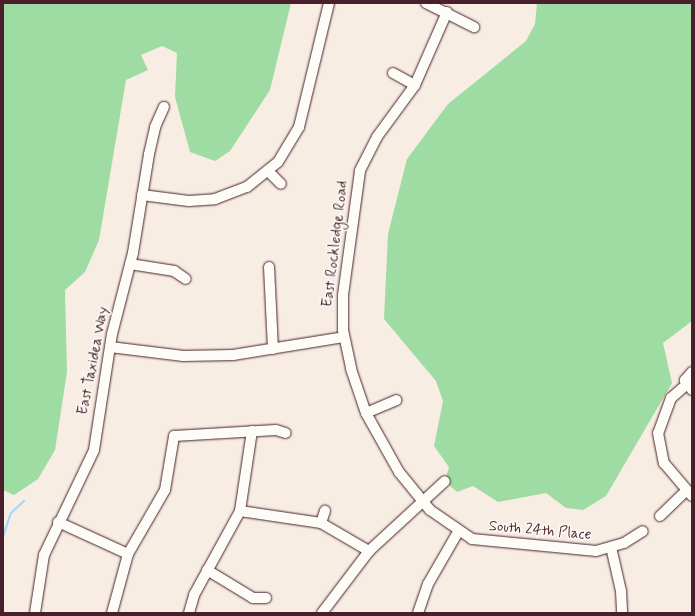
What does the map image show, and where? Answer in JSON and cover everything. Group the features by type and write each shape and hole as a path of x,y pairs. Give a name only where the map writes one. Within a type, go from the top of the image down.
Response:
{"street":[{"path":"142,195 203,201 247,187 268,172 291,146 299,127 329,3"},
{"path":"426,3 447,12 474,27"},
{"name":"East Rockledge Road","path":"422,499 399,472 366,412 344,337 343,295 360,171 374,143 415,85 447,12"},
{"path":"393,73 415,85"},
{"name":"East Taxidea Way","path":"35,613 44,556 58,522 90,465 110,347 130,264 155,127 164,107"},
{"path":"268,172 281,184"},
{"path":"130,264 174,271 186,279"},
{"path":"269,267 273,349"},
{"path":"110,347 183,356 232,355 344,337"},
{"path":"660,516 689,493 664,464 658,433 671,398 689,387 687,376 692,372"},
{"path":"366,412 396,400"},
{"path":"189,613 207,570 240,511 252,431"},
{"path":"112,613 128,554 165,490 174,436 252,431 286,433"},
{"path":"322,613 368,551 422,499 445,481"},
{"name":"South 24th Place","path":"422,499 458,532 494,544 585,551 611,547 643,531"},
{"path":"240,511 321,523 368,551"},
{"path":"321,523 325,511"},
{"path":"58,522 128,554"},
{"path":"418,613 428,584 458,532"},
{"path":"611,547 621,591 622,613"},
{"path":"207,570 253,598 266,598"}],"green space":[{"path":"3,3 291,3 270,90 230,151 215,161 190,152 175,97 177,53 162,46 141,55 148,70 126,80 99,240 85,272 65,290 67,372 55,450 38,479 14,495 3,490"},
{"path":"537,3 692,3 692,321 663,343 672,383 606,496 583,510 566,508 546,493 498,502 473,486 457,492 445,481 449,467 434,446 443,401 436,381 384,319 388,234 407,159 448,104 526,41 535,24"}],"waterway":[{"path":"3,537 11,513 24,501"}]}
